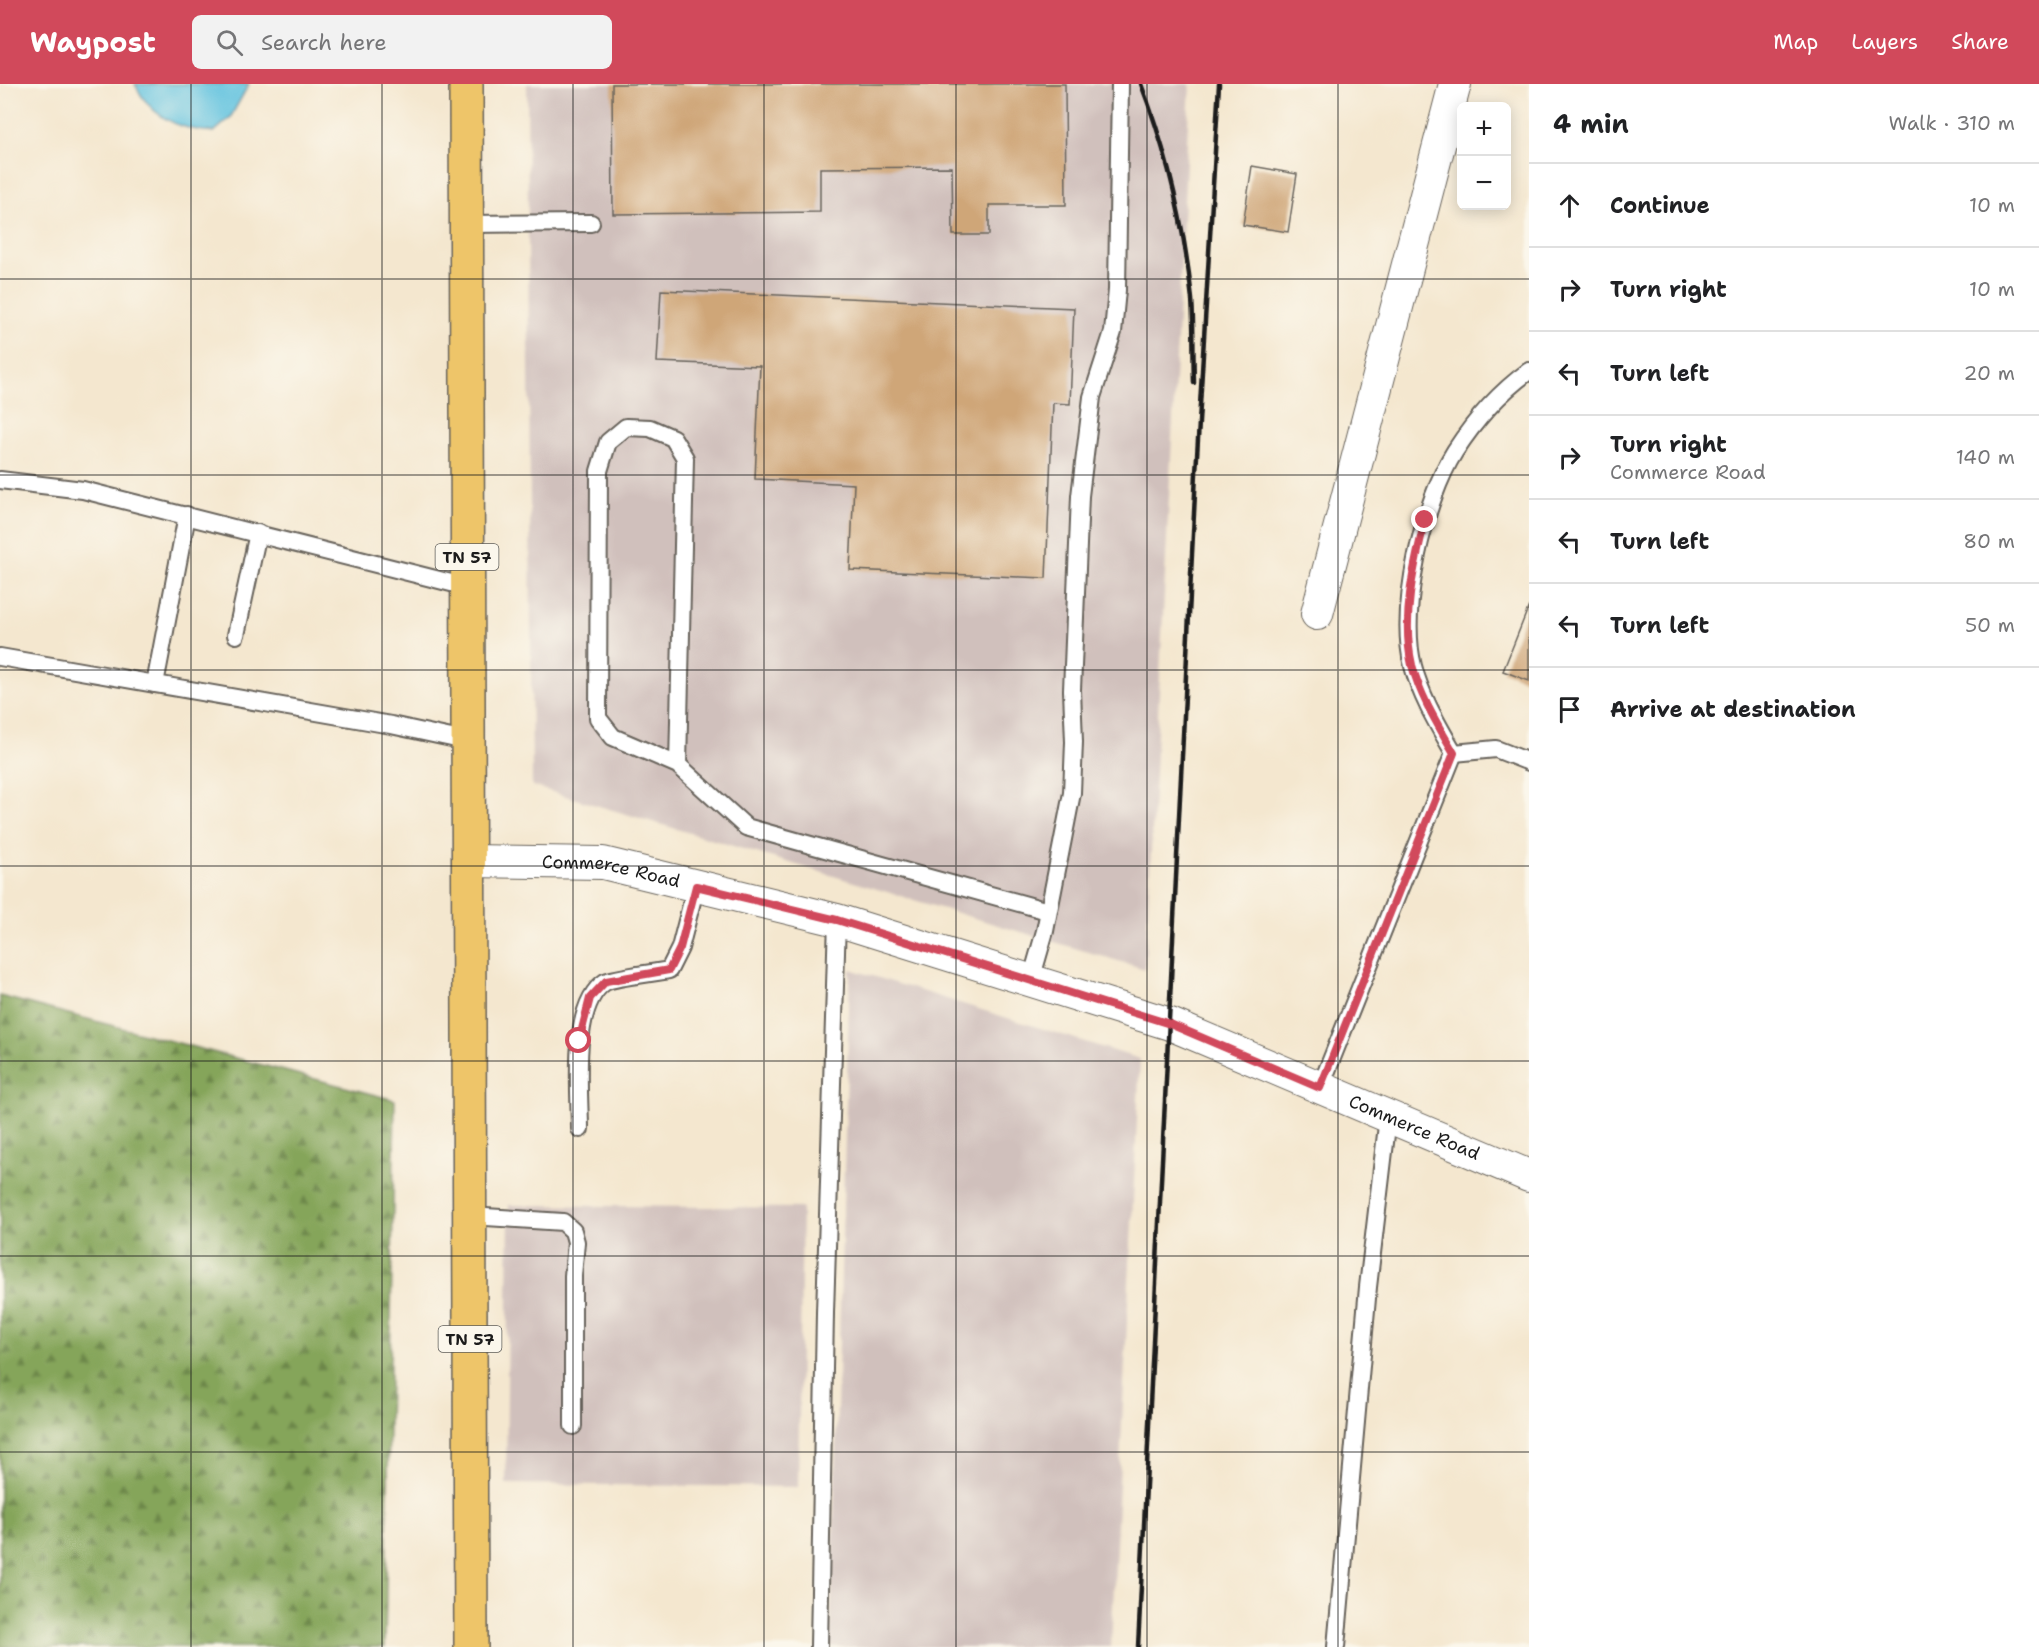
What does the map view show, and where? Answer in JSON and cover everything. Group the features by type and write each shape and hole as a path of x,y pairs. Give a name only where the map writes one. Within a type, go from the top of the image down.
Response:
{"main road":[{"name":"TN 57","path":"466,84 467,588 470,742 471,1647"}],"street":[{"path":"1317,614 1455,84"},
{"name":"Commerce Road","path":"470,861 603,863 837,920 1170,1024 1529,1176"}],"lane":[{"path":"1031,980 1048,912 1072,793 1074,742 1072,690 1080,496 1092,398 1113,332 1117,290 1120,84"},
{"path":"466,224 591,223"},
{"path":"1454,753 1427,705 1412,665 1408,618 1415,564 1425,520 1454,452 1479,418 1507,387 1529,371"},
{"path":"678,765 685,458 673,438 650,428 626,427 608,442 599,471 598,718 613,737 678,765 746,827 1048,912"},
{"path":"0,480 83,490 389,566 467,588"},
{"path":"155,684 187,515"},
{"path":"236,635 258,533"},
{"path":"0,657 391,725 470,742"},
{"path":"1454,753 1496,749 1529,762"},
{"path":"1320,1088 1454,753"},
{"path":"580,1129 579,1041 590,998 606,981 669,970 680,948 696,886"},
{"path":"819,1647 825,1313 837,920"},
{"path":"1336,1647 1368,1287 1388,1117"},
{"path":"470,1216 563,1222 573,1231 576,1242 573,1276 573,1426"}],"shaded area":[{"path":"527,84 1190,84 1145,969 532,786"},
{"path":"850,969 1140,1059 1111,1647 830,1647"},
{"path":"509,1205 802,1208 798,1487 506,1484"}],"green space":[{"path":"0,996 395,1100 385,1647 0,1647"}],"water":[{"path":"135,84 249,84 230,118 214,132 189,128 167,120 149,105"}],"building":[{"path":"612,84 1065,84 1066,205 989,205 989,235 953,235 952,167 820,168 820,212 613,214"},
{"path":"1252,166 1297,174 1288,232 1243,225"},
{"path":"661,290 1074,308 1070,404 1053,403 1046,578 850,570 854,484 755,479 760,366 657,362"},
{"path":"1529,606 1529,681 1503,671"}],"railway":[{"path":"1141,84 1167,163 1184,244 1192,299 1194,383"},
{"path":"1138,1647 1196,473 1219,84"}],"route":[{"path":"579,1041 590,998 606,981 669,970 680,948 696,886 837,920 1170,1024 1320,1088 1418,837 1454,753 1427,705 1412,665 1408,618 1415,564 1425,520"}]}
